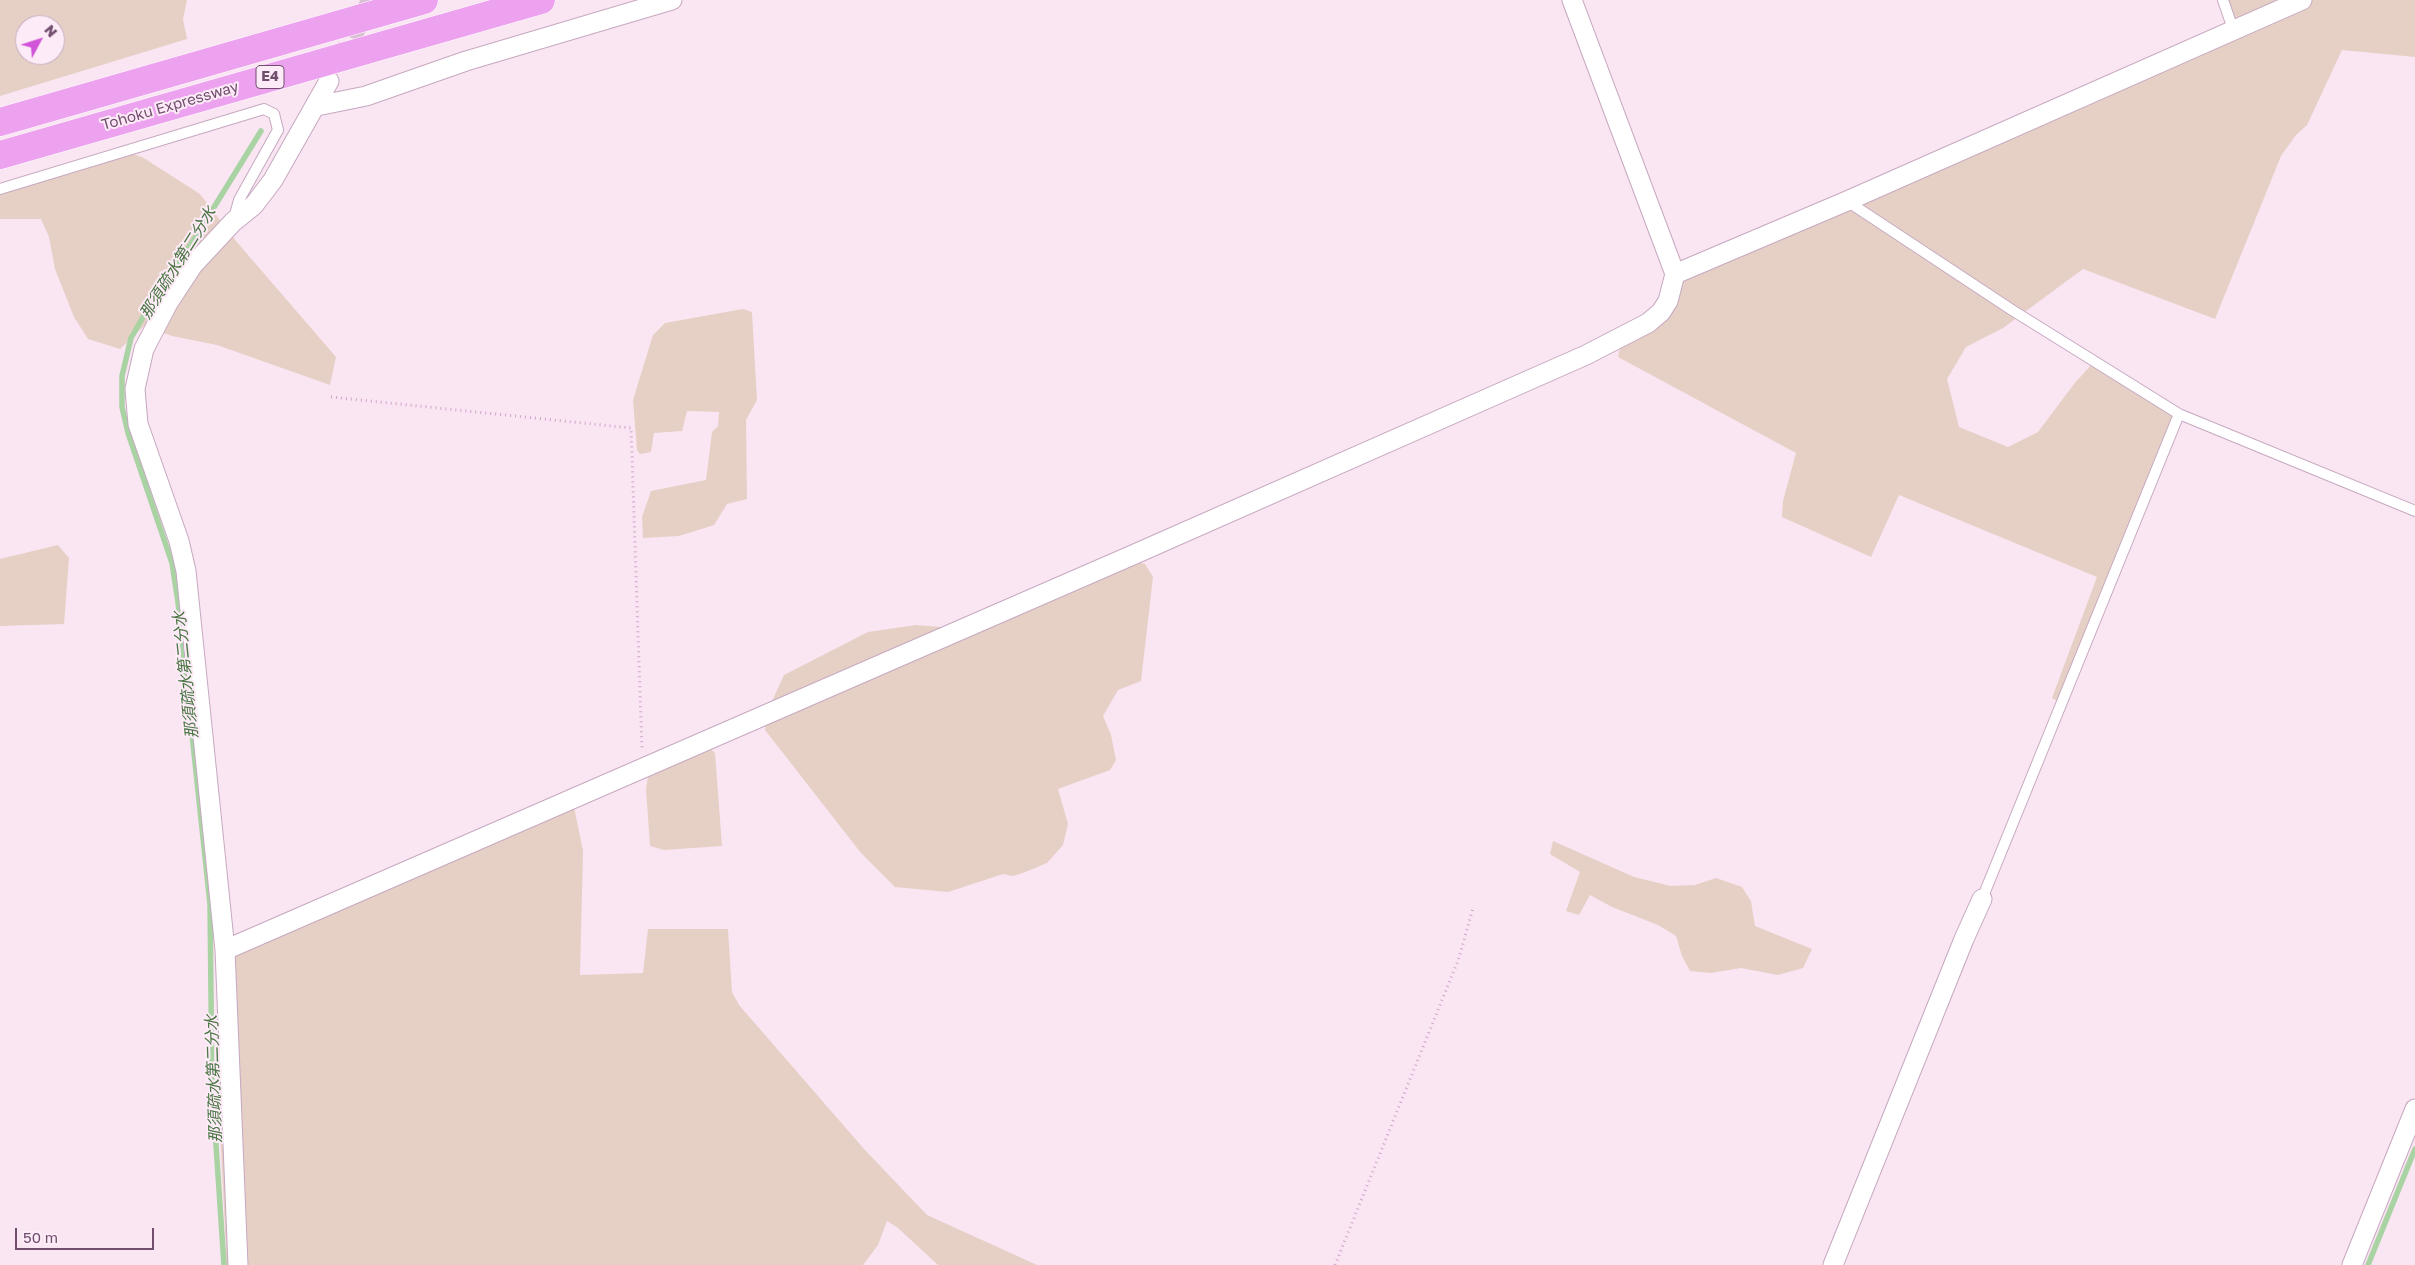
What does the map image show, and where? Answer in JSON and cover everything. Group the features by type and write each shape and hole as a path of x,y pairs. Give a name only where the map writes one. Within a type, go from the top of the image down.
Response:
{"highway":[{"name":"E4","path":"0,122 424,0"},
{"name":"Tohoku Expressway","path":"0,155 541,0"}],"street":[{"path":"317,106 366,96 466,61 672,0"},
{"path":"225,950 1627,336 1648,324 1661,312 1668,301 1675,274 1572,0"},
{"path":"1675,274 1848,201 2302,0"},
{"path":"238,1265 225,950 186,571 179,541 138,424 135,389 144,349 168,302 193,266 233,222 254,205 273,180 330,81"},
{"path":"1833,1265 1964,939 1982,899"},
{"path":"2352,1265 2415,1109"}],"lane":[{"path":"2223,0 2233,30"},
{"path":"0,189 264,109 274,114 278,130 239,200 233,222"},
{"path":"1848,201 2012,310 2179,414 2415,511"},
{"path":"1982,899 2179,414"}],"path":[{"path":"331,396 631,428 643,768"},
{"path":"1335,1265 1458,958 1473,908"}],"shaded area":[{"path":"0,0 187,0 183,19 187,39 0,96"},
{"path":"2227,0 2415,0 2415,57 2342,50 2307,125 2296,135 2281,156 2215,319 2083,269 2003,328 1966,347 1947,379 1959,427 2008,447 2038,432 2074,384 2091,365 2176,415 2059,702 2052,698 2097,577 1899,495 1871,557 1782,517 1783,501 1796,453 1618,357 1621,342 1649,326 1677,279 2236,33"},
{"path":"130,153 142,157 200,194 236,241 336,357 330,385 217,345 172,336 144,326 120,349 88,339 74,317 55,269 49,237 41,219 0,219 0,191"},
{"path":"743,309 752,312 757,400 746,420 747,499 727,504 714,525 679,536 643,538 642,517 651,491 706,480 712,432 718,426 719,412 687,411 682,431 654,433 651,452 640,454 637,450 633,400 653,335 665,323"},
{"path":"58,545 69,558 64,624 0,626 0,559"},
{"path":"1135,562 1145,564 1153,577 1141,681 1118,690 1103,716 1111,735 1116,760 1110,770 1058,789 1068,824 1063,845 1047,863 1023,873 1012,876 1003,874 948,892 895,887 861,853 765,730 768,710 784,675 868,632 916,625 977,630"},
{"path":"710,748 715,753 722,846 664,850 650,846 646,789 649,771"},
{"path":"543,804 574,807 583,851 580,975 643,973 648,929 728,929 732,992 739,1005 864,1149 927,1215 1037,1265 938,1265 898,1228 887,1221 878,1245 863,1265 221,1265 226,1248 218,1091 217,978 220,961 254,930 413,858"},
{"path":"1553,841 1634,877 1671,886 1695,885 1716,878 1742,887 1751,901 1755,926 1812,949 1803,968 1778,975 1741,968 1711,973 1690,971 1682,956 1676,936 1658,925 1612,907 1590,895 1579,915 1566,911 1580,872 1550,854"}],"waterway":[{"name":"那須疏水第二分水","path":"224,1265 212,1085 210,904 178,602 172,563 128,433 122,407 122,376 131,338 154,298 195,238 261,131"},
{"path":"2368,1265 2415,1149"}],"tunnel":[{"path":"339,63 371,0"}]}
